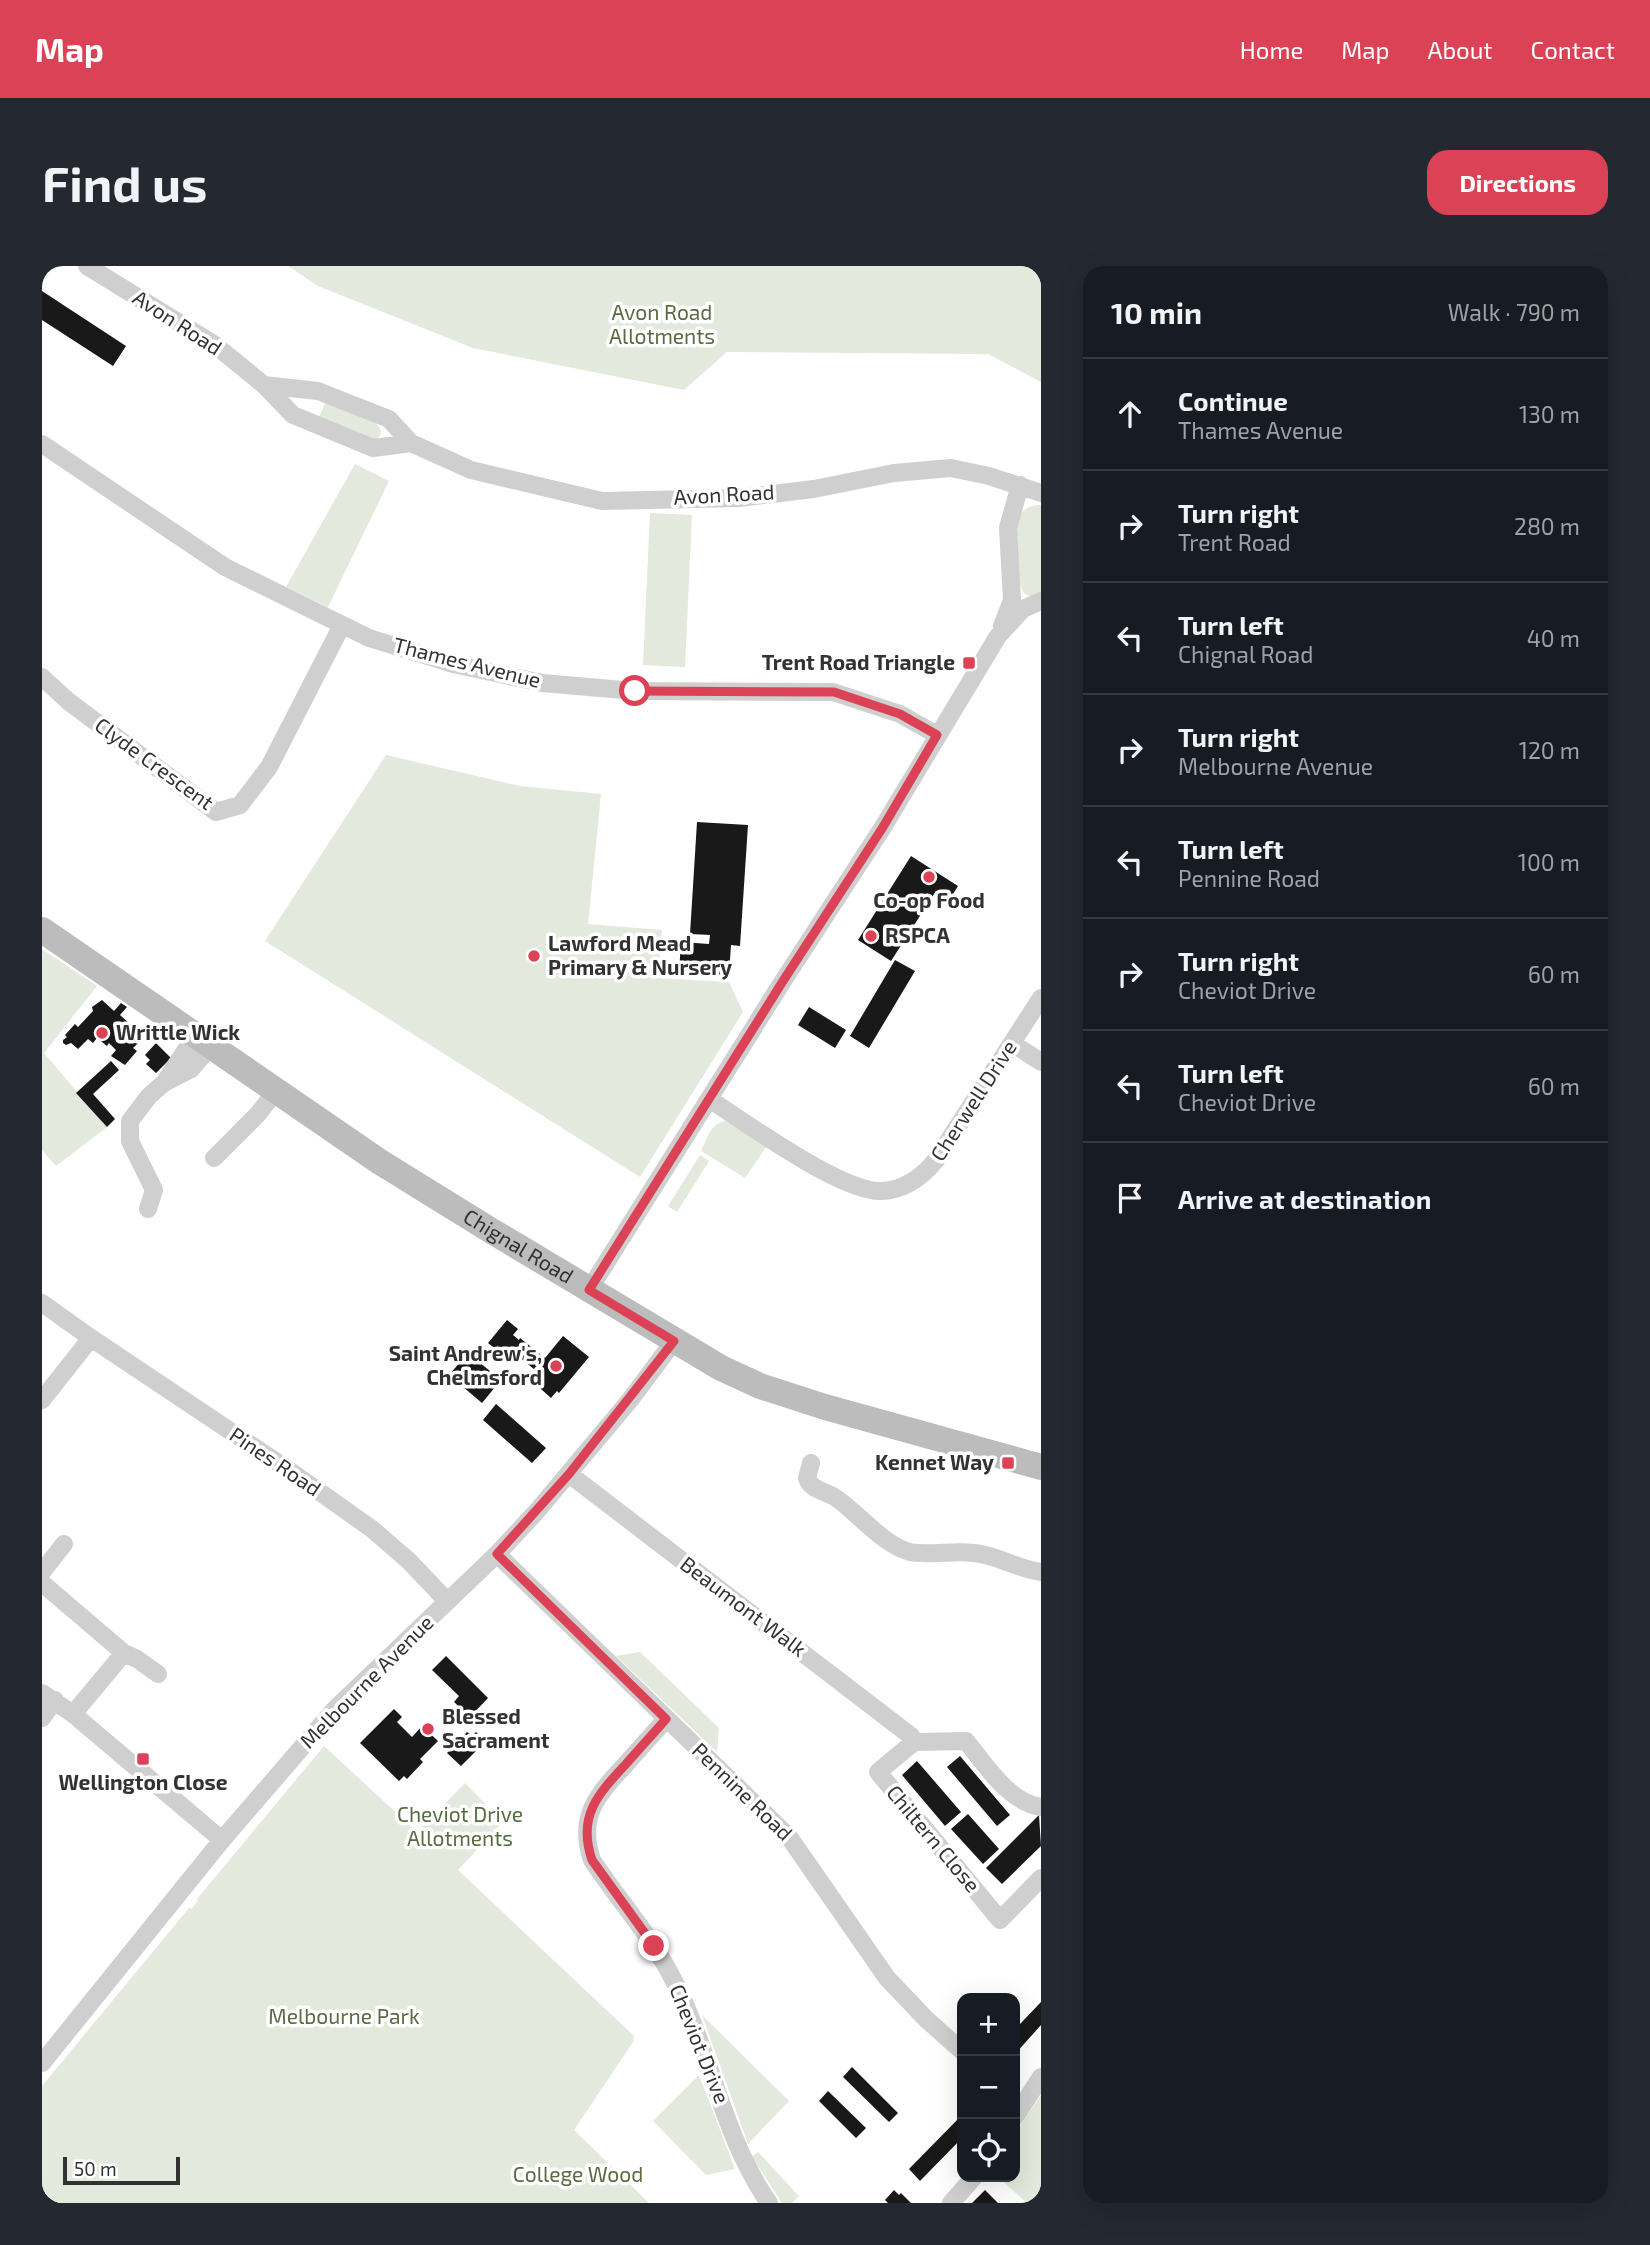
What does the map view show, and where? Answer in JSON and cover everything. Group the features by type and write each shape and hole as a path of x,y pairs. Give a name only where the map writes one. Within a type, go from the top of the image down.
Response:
{"street":[{"name":"Avon Road","path":"87,266 215,345 264,385 293,415 373,448 411,443"},
{"name":"Avon Road","path":"264,385 318,391 377,414 389,419 411,443 471,470 602,501 739,498 814,489 894,473 951,468 1041,493"},
{"name":"Thames Avenue","path":"42,444 225,568 369,638 453,664 542,683 635,691 834,692 900,714 937,735"},
{"path":"589,1290 883,827 998,636 1012,600 1008,528 1020,485"},
{"path":"998,636 1023,609 1041,601"},
{"name":"Clyde Crescent","path":"42,677 68,701 216,812 240,805 269,767 342,625"},
{"name":"Chignal Road","path":"42,930 380,1162 721,1368 760,1386 825,1407 1041,1467"},
{"name":"Cherwell Drive","path":"709,1099 771,1140 842,1180 867,1190 894,1189 916,1180 936,1160 1041,998"},
{"path":"148,1209 153,1190 134,1151 129,1131 135,1112 202,1042"},
{"path":"1012,1043 1041,1062"},
{"path":"214,1157 258,1114 276,1091"},
{"name":"Pines Road","path":"42,1303 372,1529 409,1561 447,1601"},
{"path":"42,1400 90,1338"},
{"name":"Melbourne Avenue","path":"42,2063 222,1840 335,1709 497,1554 569,1474 674,1341"},
{"path":"811,1463 807,1482 836,1498 895,1545 908,1551 923,1553 973,1552 1041,1572"},
{"name":"Beaumont Walk","path":"569,1474 911,1736 914,1742"},
{"path":"42,1572 64,1544"},
{"name":"Pennine Road","path":"497,1554 789,1837 887,1978 957,2047"},
{"path":"42,1583 124,1653 158,1674"},
{"path":"73,1714 124,1653"},
{"path":"42,1718 49,1697 73,1714 222,1840"},
{"name":"Cheviot Drive","path":"666,1719 599,1793 589,1814 587,1845 592,1860 654,1946 676,1984 752,2180 769,2203"},
{"path":"914,1742 966,1741 1003,1786 1030,1805 1041,1807"},
{"name":"Chiltern Close","path":"914,1742 878,1772 1000,1920 1041,1878"},
{"path":"1020,2097 1041,2077"},
{"path":"951,2203 970,2182"}],"green space":[{"name":"Avon Road Allotments","path":"288,266 1041,266 1041,382 988,354 727,352 684,390 473,348 318,286"},
{"path":"325,403 376,423 381,430 380,436 376,441 318,420"},
{"path":"355,464 389,481 328,607 286,587"},
{"path":"1041,505 1041,594 1029,596 1025,594 1019,580 1016,555 1018,519 1023,511"},
{"path":"650,513 692,515 685,667 643,665"},
{"name":"Lawford Mead Primary & Nursery","path":"386,755 520,786 601,794 588,924 662,930 658,978 729,982 743,1012 640,1177 265,941"},
{"path":"42,949 97,986 44,1053 107,1127 56,1166 42,1150"},
{"path":"726,1121 767,1146 745,1178 701,1151 713,1128"},
{"path":"700,1155 709,1161 677,1212 668,1206"},
{"path":"640,1652 719,1728 717,1752 616,1656"},
{"name":"Melbourne Park","path":"324,1746 417,1832 465,1783 503,1822 458,1870 634,2036 633,2042 574,2130 649,2203 42,2203 42,2086"},
{"path":"702,2015 789,2101 748,2144"},
{"path":"699,2075 735,2169 706,2175 653,2121"},
{"path":"1041,2095 1041,2203 1027,2203 1004,2182 1020,2182 1020,2126"},
{"path":"758,2152 799,2196 792,2203 782,2203 752,2157"}],"building":[{"path":"42,291 126,346 113,366 42,320"},
{"path":"697,822 748,825 740,946 731,945 729,975 679,972 681,942 709,944 710,935 690,934"},
{"path":"911,856 958,886 950,899 936,891 891,961 858,940"},
{"path":"895,960 915,971 869,1048 850,1036"},
{"name":"Writtle Wick","path":"102,1000 114,1011 121,1003 127,1007 120,1015 138,1031 133,1037 139,1042 133,1048 137,1051 125,1065 111,1056 116,1050 109,1043 107,1046 97,1038 93,1043 88,1039 78,1049 71,1043 63,1043 67,1037 65,1035 75,1024 78,1027 93,1011 92,1007"},
{"path":"809,1007 846,1030 835,1048 798,1025"},
{"path":"156,1043 171,1058 156,1073 146,1064 150,1060 145,1055"},
{"path":"111,1061 119,1070 93,1094 115,1119 107,1127 76,1093"},
{"name":"Saint Andrew's, Chelmsford","path":"507,1320 518,1329 513,1335 545,1358 563,1336 589,1357 559,1393 557,1391 551,1398 532,1381 537,1375 533,1372 535,1370 513,1352 503,1347 499,1352 488,1343"},
{"path":"468,1353 501,1380 482,1403 449,1375"},
{"path":"496,1404 546,1448 532,1463 483,1420"},
{"path":"446,1656 488,1698 470,1717 454,1702 459,1696 432,1670"},
{"path":"394,1709 402,1717 397,1722 412,1737 422,1726 438,1741 420,1759 423,1762 407,1779 404,1776 399,1781 360,1743"},
{"path":"467,1732 472,1736 476,1732 486,1741 461,1766 447,1753"},
{"path":"960,1756 1010,1815 997,1826 947,1767"},
{"path":"917,1761 961,1812 945,1826 902,1775"},
{"path":"968,1814 999,1849 983,1864 951,1829"},
{"path":"1039,1815 1041,1846 1002,1884 986,1868"},
{"path":"1041,2002 1041,2025 1020,2048 1020,2024"},
{"path":"852,2067 898,2113 889,2122 843,2077"},
{"path":"828,2091 866,2128 856,2138 819,2101"},
{"path":"957,2120 957,2143 920,2181 909,2169"},
{"path":"894,2190 911,2203 888,2203 885,2200"},
{"path":"985,2190 998,2203 972,2203"}],"place":[{"name":"Trent Road Triangle","path":"969,663"},
{"name":"Co-op Food","path":"929,877"},
{"name":"RSPCA","path":"871,936"},
{"name":"Lawford Mead Primary & Nursery","path":"534,956"},
{"name":"Writtle Wick","path":"102,1033"},
{"name":"Saint Andrew's, Chelmsford","path":"556,1366"},
{"name":"Kennet Way","path":"1008,1463"},
{"name":"Blessed Sacrament","path":"428,1729"},
{"name":"Wellington Close","path":"143,1759"}],"route":[{"path":"635,691 834,692 900,714 937,735 883,827 589,1290 674,1341 569,1474 497,1554 666,1719 599,1793 589,1814 587,1831 587,1845 592,1860 654,1946"}],"park label":[{"name":"Cheviot Drive Allotments","path":"460,1827"},
{"name":"College Wood","path":"578,2175"}]}
